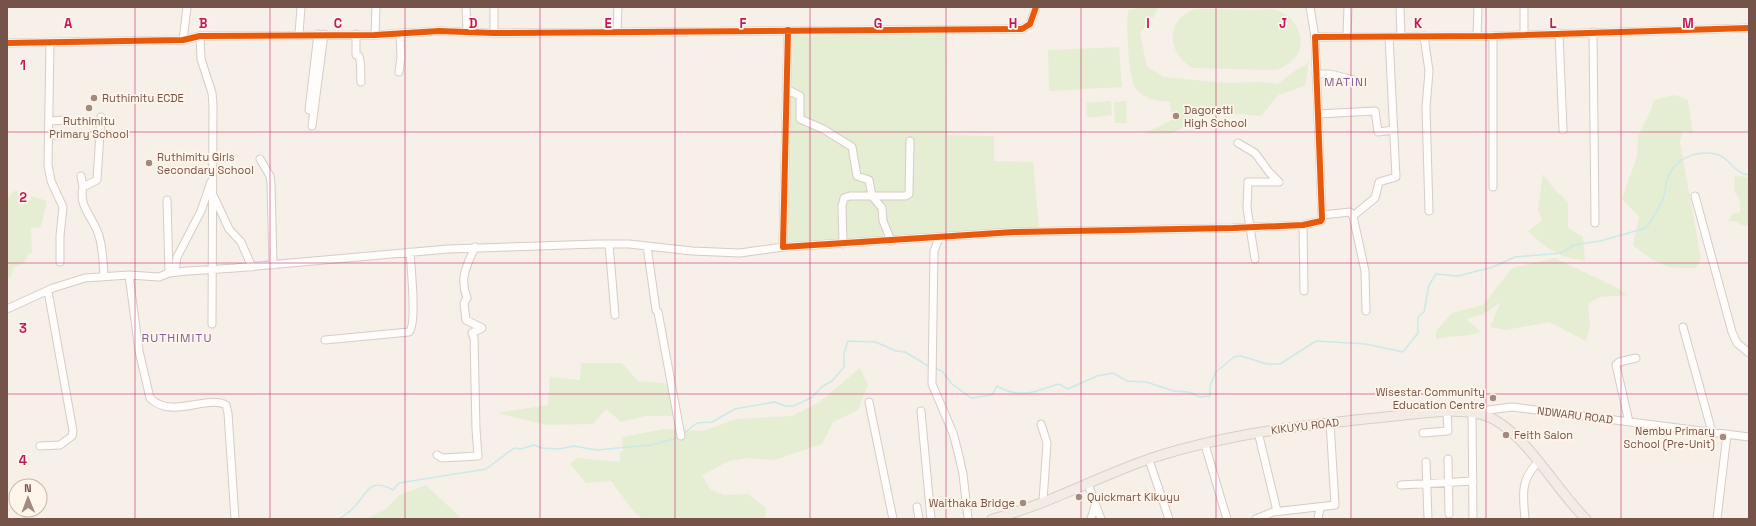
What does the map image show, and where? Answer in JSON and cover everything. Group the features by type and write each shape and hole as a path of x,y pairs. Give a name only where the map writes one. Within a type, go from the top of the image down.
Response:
{"main road":[{"name":"KIKUYU ROAD","path":"998,518 1149,460 1258,432 1330,422 1447,412 1472,412 1494,419 1516,437 1586,519"}],"street":[{"path":"183,40 187,7"},
{"path":"299,34 302,7"},
{"path":"375,35 376,7"},
{"path":"466,7 467,31"},
{"path":"494,7 494,33"},
{"path":"617,30 618,7"},
{"path":"7,43 183,40 200,36 299,34 375,35 467,31 494,33 617,30 1022,29 1030,24 1036,7"},
{"path":"7,309 48,290 74,281 104,276 129,275 159,277 172,273 213,269 252,267 475,247 609,244 647,246 703,252 740,253 783,247 925,239 1014,232 1249,228 1303,225 1322,220 1315,37 1310,7"},
{"path":"1347,36 1348,7"},
{"path":"1400,7 1401,37"},
{"path":"1477,36 1478,7"},
{"path":"1524,7 1524,35"},
{"path":"1315,37 1493,36 1749,28"},
{"path":"783,247 788,30"},
{"path":"1593,32 1595,223"},
{"path":"399,72 401,57 400,33"},
{"path":"1560,33 1562,130"},
{"path":"309,110 321,34"},
{"path":"312,126 321,34"},
{"path":"356,34 356,55 359,56 362,67 360,72 361,82"},
{"path":"200,36 201,59 212,94 213,104 212,324"},
{"path":"1424,36 1429,72 1426,108 1429,211"},
{"path":"1493,36 1493,187"},
{"path":"1353,216 1376,198 1379,182 1396,178 1389,37"},
{"path":"50,43 50,121 48,165 51,181 63,207 60,236 60,262"},
{"path":"1316,74 1330,74 1354,80"},
{"path":"786,89 800,96 800,119 823,129 852,147 857,176 869,180 872,196 882,208 883,221 891,241"},
{"path":"1318,114 1375,112 1378,132 1394,130"},
{"path":"83,187 97,180 101,117"},
{"path":"50,121 66,120"},
{"path":"49,135 63,135"},
{"path":"843,244 842,206 844,198 850,196 905,196 909,194 910,141"},
{"path":"1238,143 1255,153 1269,172 1279,182 1248,182 1246,208 1255,259"},
{"path":"260,159 270,176 273,265"},
{"path":"81,176 83,187 81,194 82,204 93,222 100,239 104,276"},
{"path":"172,273 177,257 201,211 213,178"},
{"path":"213,195 229,229 241,242 252,267"},
{"path":"1695,196 1732,332 1737,343 1749,354"},
{"path":"167,200 172,273"},
{"path":"1322,216 1346,212 1350,212 1353,216 1363,259 1366,311"},
{"path":"1303,225 1304,291"},
{"path":"939,238 934,251 932,384 953,433 963,474 968,519"},
{"path":"925,239 934,251"},
{"path":"609,244 615,315"},
{"path":"647,246 656,310 658,312 681,436"},
{"path":"437,455 442,458 478,456 474,392 474,338 472,332 482,328 466,320 464,303 467,298 463,287 465,269 475,247"},
{"path":"325,340 411,331 414,320 410,252"},
{"path":"129,275 139,351 150,398 161,406 172,407 218,403 226,405 228,413 235,519"},
{"path":"40,446 60,445 72,436 73,431 48,290"},
{"path":"1684,327 1712,432"},
{"path":"1629,422 1616,365 1619,362 1636,358"},
{"path":"869,402 893,519"},
{"name":"NDWARU ROAD","path":"1472,412 1512,407 1749,437"},
{"path":"921,411 931,519"},
{"path":"1423,434 1448,431 1447,412"},
{"path":"1472,412 1473,519"},
{"path":"1256,519 1277,511 1334,507 1336,504 1330,422"},
{"path":"1041,424 1048,443 1043,501"},
{"path":"1258,432 1277,511"},
{"path":"1717,519 1727,434"},
{"path":"1205,445 1227,519"},
{"path":"1448,459 1449,514"},
{"path":"1149,460 1169,519"},
{"path":"1426,462 1428,519"},
{"path":"1525,519 1523,486 1527,474 1538,462"},
{"path":"1400,485 1473,481"},
{"path":"1088,484 1101,519"},
{"path":"1091,519 1095,506"},
{"path":"917,507 919,519"},
{"path":"1318,519 1320,508"}],"green space":[{"path":"1144,7 1158,7 1154,16 1140,33 1147,67 1164,77 1226,83 1263,82 1277,84 1299,68 1306,65 1309,59 1305,86 1278,95 1261,116 1199,110 1185,127 1170,134 1143,134 1172,120 1170,102 1143,96 1136,89 1133,83 1128,51 1128,10"},
{"path":"1195,9 1270,9 1282,12 1296,24 1301,42 1299,52 1291,62 1276,70 1192,68 1178,54 1172,37 1178,21 1185,14"},
{"path":"946,33 947,135 994,136 994,161 1033,162 1039,228 787,243 793,36"},
{"path":"1119,47 1122,87 1049,91 1048,50"},
{"path":"1675,95 1688,100 1693,135 1683,130 1680,142 1701,259 1696,268 1676,268 1661,264 1648,257 1633,245 1639,217 1622,199 1637,156 1638,136 1650,112 1654,100"},
{"path":"1111,101 1112,115 1087,118 1086,103"},
{"path":"1126,101 1127,123 1115,123 1114,102"},
{"path":"1543,174 1554,189 1568,202 1568,228 1583,237 1585,261 1568,258 1554,252 1528,231 1542,221 1538,209"},
{"path":"1735,176 1749,177 1749,232 1748,226 1741,225 1738,222 1728,221 1733,214 1740,212 1740,200 1734,191"},
{"path":"14,191 18,191 19,194 24,196 24,202 30,201 31,196 47,201 41,227 31,228 32,253 28,254 25,262 13,268 11,277 7,277 7,199"},
{"path":"1555,258 1615,287 1628,295 1600,297 1588,304 1590,327 1586,341 1549,322 1506,330 1490,327 1500,303 1484,314 1466,319 1481,332 1470,335 1436,339 1436,331 1452,313 1483,305 1512,268"},
{"path":"581,363 622,363 638,381 673,384 676,416 646,416 621,422 606,409 593,424 547,425 497,413 548,405 550,377 580,380"},
{"path":"860,368 868,385 858,410 833,422 822,444 774,460 749,458 729,461 702,475 710,489 724,495 748,494 766,508 765,519 643,519 634,512 611,481 586,483 570,464 577,458 620,462 620,452 623,451 622,437 664,429 703,431 736,419 792,416 818,403"},
{"path":"426,485 462,519 364,519 385,510 399,495"}],"waterway":[{"path":"934,368 942,371 952,384 971,398 992,395 997,386 1014,393 1028,393 1059,384 1068,389 1097,376 1113,373 1127,381 1146,382 1174,391 1188,392 1200,397 1210,396 1210,386 1216,372 1234,357 1241,356 1267,364 1280,364 1316,341 1366,344 1403,352 1418,333 1418,317 1424,312 1429,285 1436,274 1458,276 1493,267 1515,257 1562,253 1574,245 1600,241 1646,228 1656,213 1665,194 1666,182 1670,173 1680,161 1693,155 1700,153 1716,154 1725,158 1739,172 1749,175"},
{"path":"683,434 697,423 712,422 735,409 774,402 786,406 793,406 811,398 823,386 832,381 844,367 844,353 848,341 875,342 896,351 905,352 930,367"},
{"path":"339,519 348,513 367,491 374,486 382,485 393,490 399,483 486,469 514,448 521,449 534,445 542,448 559,449 574,446 596,450 651,445 678,438"}],"cycle path":[{"path":"7,43 183,40 200,36 375,35 439,31 494,33 1022,29 1030,24 1036,7"},
{"path":"788,30 783,247 1014,232 1233,228 1303,225 1321,221 1315,37 1493,36 1749,28"}],"place":[{"name":"Ruthimitu ECDE","path":"94,98"},
{"name":"Ruthimitu Primary School","path":"89,108"},
{"name":"Dagoretti High School","path":"1176,116"},
{"name":"Ruthimitu Girls Secondary School","path":"149,163"},
{"name":"Wisestar Community Education Centre","path":"1493,398"},
{"name":"Feith Salon","path":"1506,435"},
{"name":"Nembu Primary School (Pre-Unit)","path":"1723,437"},
{"name":"Quickmart Kikuyu","path":"1079,497"},
{"name":"Waithaka Bridge","path":"1023,503"}],"district":[{"name":"MATINI","path":"1346,82"},
{"name":"RUTHIMITU","path":"177,338"}]}
